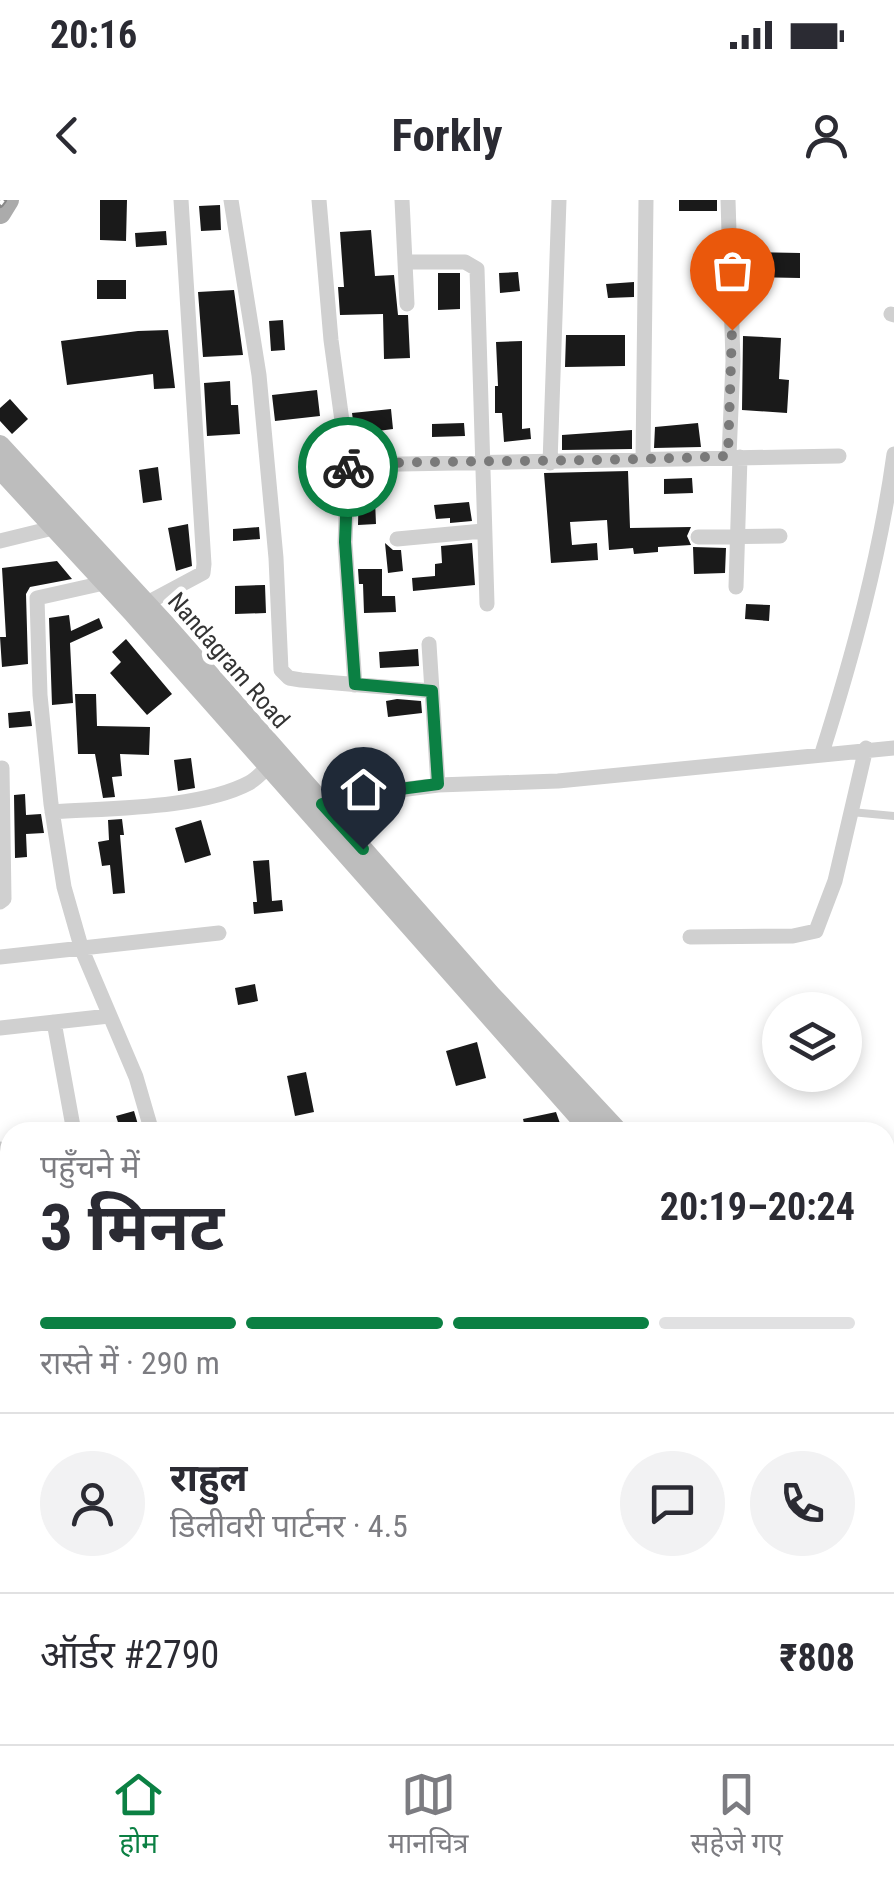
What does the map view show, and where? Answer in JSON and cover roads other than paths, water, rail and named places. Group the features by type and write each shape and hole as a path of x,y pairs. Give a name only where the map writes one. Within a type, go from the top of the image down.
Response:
{"main road":[{"path":"0,213 8,200"}],"street":[{"path":"146,603 204,573 181,200"},
{"path":"231,200 259,375 276,558 281,670 288,678 432,691"},
{"path":"319,200 331,340 348,464 345,542 355,684"},
{"path":"402,200 407,304"},
{"path":"550,463 559,200"},
{"path":"643,460 646,200"},
{"path":"728,200 738,536 736,587"},
{"path":"405,262 465,262 477,268 487,604"},
{"name":"Nandagram Road","path":"0,444 146,603 273,761"},
{"path":"822,753 852,658 894,454"},
{"path":"348,464 839,456"},
{"name":"Nandagram Road","path":"0,469 316,808 545,1066 585,1122"},
{"path":"0,540 53,528"},
{"path":"397,539 484,531"},
{"path":"698,537 780,536"},
{"path":"104,584 42,595 36,603 40,694 64,887 82,950 136,1077 149,1122"},
{"path":"429,644 438,784"},
{"path":"690,938 803,936 816,932 835,880 866,748"},
{"path":"316,808 362,794 438,784 558,781 894,748"},
{"path":"52,812 156,805 221,793 247,784 273,761"},
{"path":"0,902 4,898 2,768"},
{"path":"0,956 219,933"},
{"path":"0,1028 109,1016"},
{"path":"54,1022 72,1122"},
{"name":"Nandagram Road","path":"545,1066 608,1122"}],"lane":[{"path":"851,812 894,816"}],"railway":[{"path":"0,204 3,200"}]}
